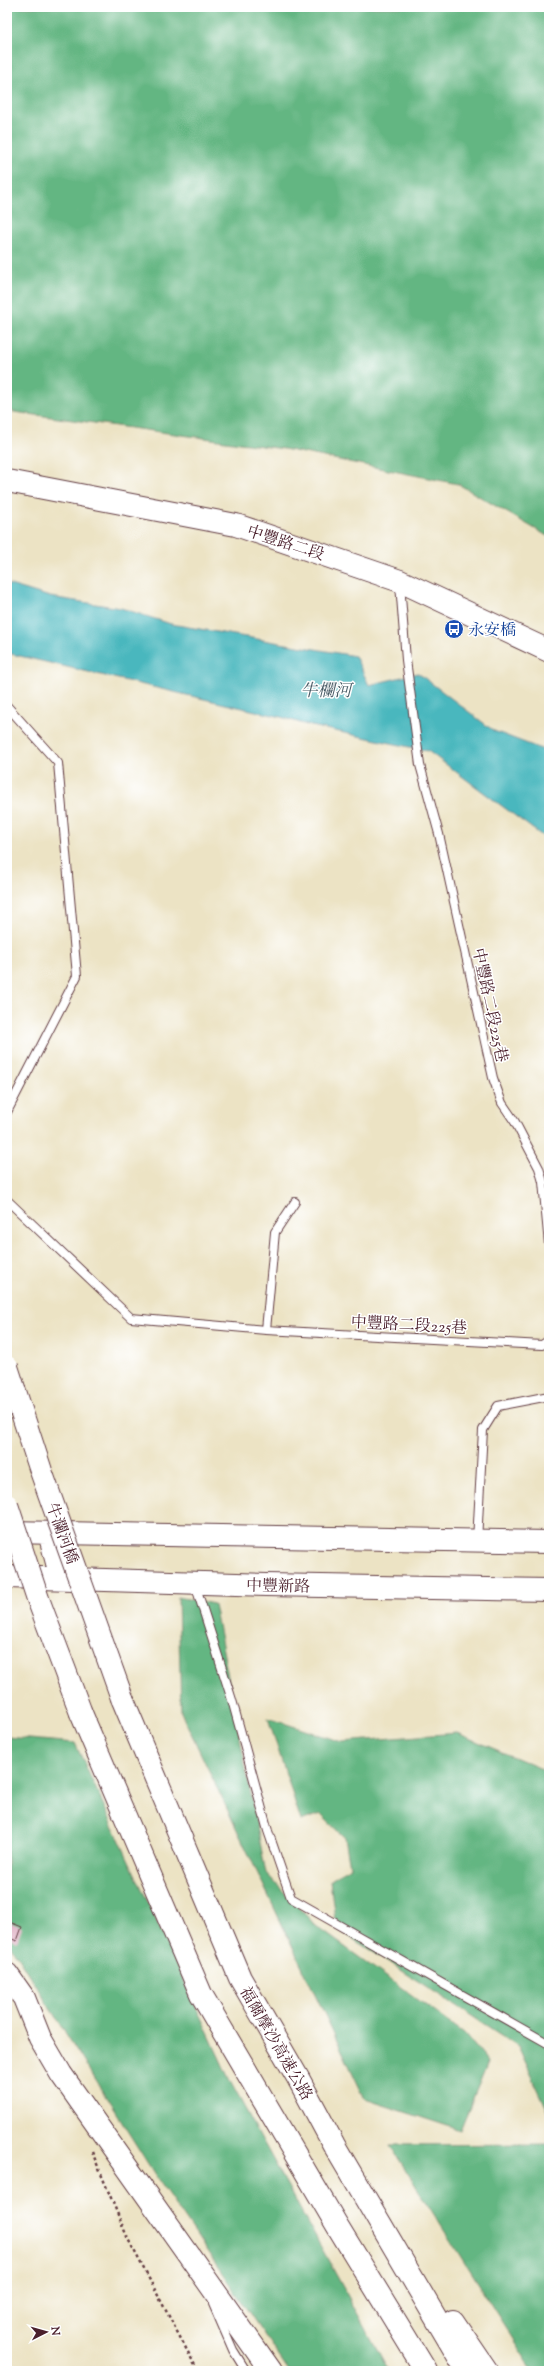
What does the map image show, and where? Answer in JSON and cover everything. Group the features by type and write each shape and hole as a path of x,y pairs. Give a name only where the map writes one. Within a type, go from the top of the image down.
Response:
{"main road":[{"name":"中豐路二段","path":"7,481 59,493 236,525 400,581 549,651"},
{"name":"牛瀾河橋","path":"7,1367 41,1471 122,1698"},
{"path":"7,1505 38,1599 81,1713 201,1994 338,2227 426,2371"},
{"path":"7,1532 549,1542"},
{"path":"49,1533 61,1578"},
{"name":"中豐新路","path":"7,1578 549,1590"},
{"name":"福爾摩沙高速公路","path":"122,1698 240,1978 298,2078 334,2145 467,2371"},
{"path":"7,1974 24,1998 40,2038 61,2074 271,2371"},
{"path":"334,2145 487,2371"}],"lane":[{"name":"中豐路二段225巷","path":"400,581 406,660 420,764 439,834 493,1078 502,1103 519,1129 539,1168 543,1182 549,1245"},
{"path":"7,706 58,762 77,976 7,1112"},
{"name":"中豐路二段225巷","path":"7,1200 131,1318 266,1330 542,1345 549,1340"},
{"path":"266,1330 275,1232 295,1202"},
{"path":"477,1541 483,1430 498,1406 549,1396"},
{"path":"195,1583 232,1700 268,1831 291,1898 549,2044"},
{"path":"197,2267 233,2350 246,2371"}],"path":[{"path":"89,2145 128,2239 198,2371"}],"green space":[{"path":"7,7 549,7 549,537 458,484 284,449 7,411"},
{"path":"178,1597 214,1604 266,1873 316,1926 464,2033 488,2062 460,2130 365,2099 181,1712"},
{"path":"268,1718 342,1742 457,1733 549,1772 549,2113 518,2046 336,1928 330,1880 350,1867 345,1838 320,1814 301,1821"},
{"path":"7,1737 75,1743 231,2083 389,2371 289,2371 157,2178 7,1940"},
{"path":"549,2144 549,2371 533,2371 390,2145"}],"water":[{"name":"牛欄河","path":"7,584 50,597 121,608 171,624 355,656 369,685 418,673 494,731 549,752 549,841 428,751 307,725 281,717 7,653"}],"building":[{"path":"7,1921 22,1927 17,1941 7,1937"}],"place":[{"name":"永安橋","path":"454,629"}]}
